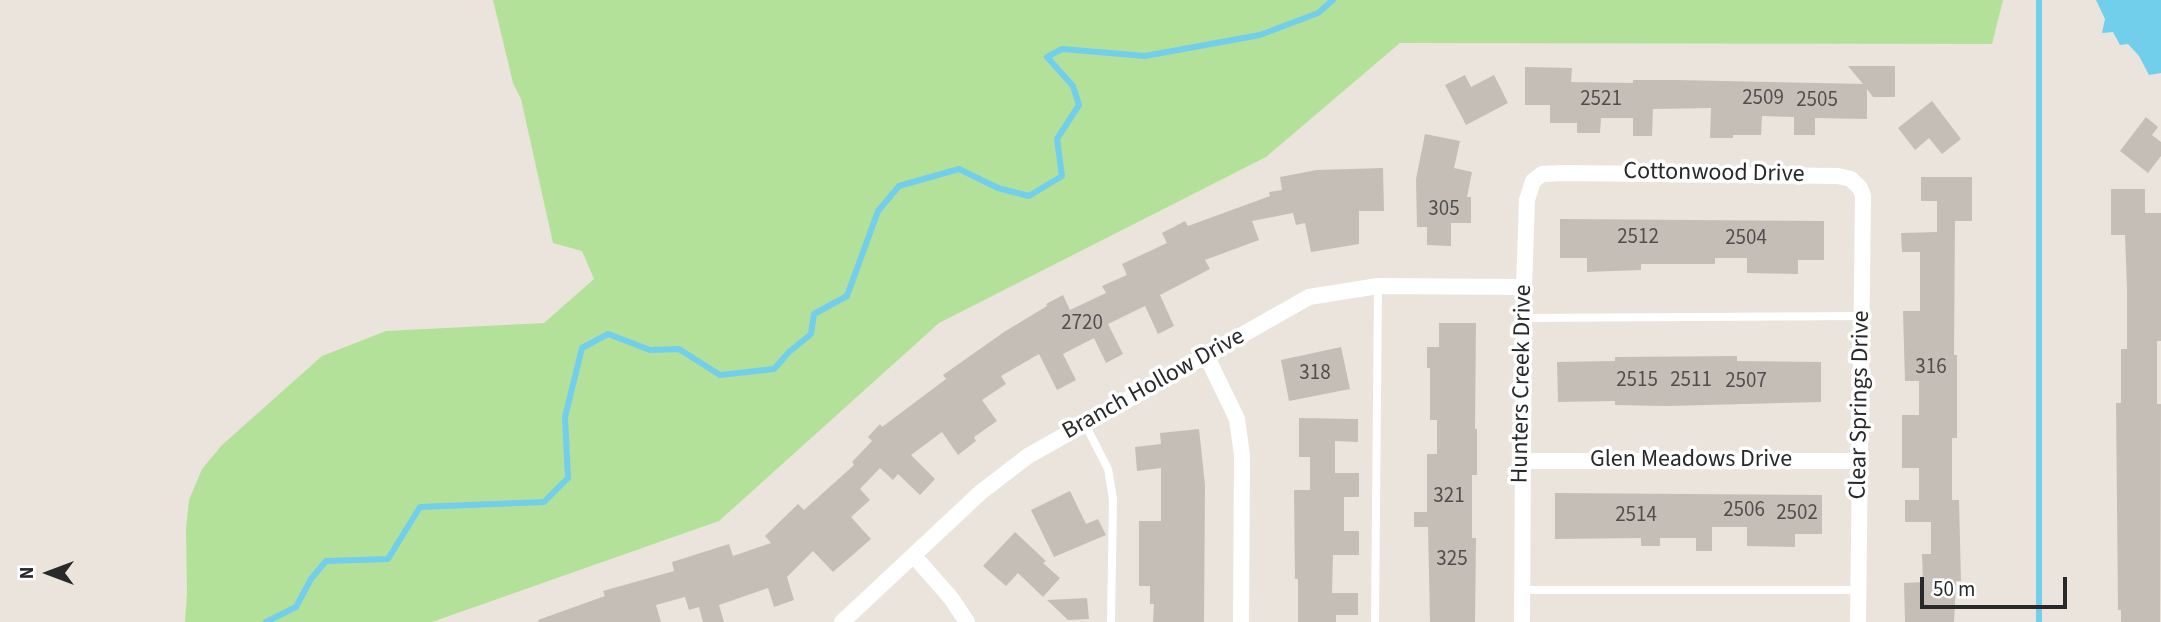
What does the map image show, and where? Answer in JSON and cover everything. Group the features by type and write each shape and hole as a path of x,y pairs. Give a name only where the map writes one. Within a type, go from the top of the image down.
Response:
{"street":[{"name":"Cottonwood Drive","path":"1564,173 1838,176 1851,179 1860,188"},
{"name":"Hunters Creek Drive","path":"1522,622 1527,200 1533,181 1542,174 1564,173"},
{"name":"Clear Springs Drive","path":"1858,622 1863,196 1860,188"},
{"name":"Branch Hollow Drive","path":"842,622 981,492 1028,456 1310,297 1378,286 1524,287"},
{"path":"1207,356 1237,419 1239,431 1242,455 1241,622"},
{"name":"Glen Meadows Drive","path":"1522,461 1860,461"},
{"path":"914,556 951,598 967,622"}],"lane":[{"path":"1375,622 1378,286"},
{"path":"1524,318 1862,316"},
{"path":"1085,424 1108,469 1112,499 1111,622"},
{"path":"1522,590 1859,590"}],"green space":[{"path":"493,0 2003,0 1992,44 1400,43 1266,157 939,323 719,521 432,622 185,622 189,500 202,469 222,445 322,356 386,331 544,323 594,279 582,251 553,243 521,99 513,83"}],"water":[{"path":"2096,0 2161,0 2161,73 2149,75 2139,56 2128,44 2120,45 2113,32 2102,33 2105,19"}],"building":[{"path":"1848,66 1895,66 1895,97 1873,97 1867,89 1867,119 1815,118 1815,135 1794,135 1794,117 1762,116 1761,135 1710,138 1711,108 1653,109 1652,136 1633,136 1633,118 1601,118 1600,133 1577,133 1577,123 1550,123 1550,105 1525,105 1525,67 1572,68 1571,82 1633,83 1633,80 1677,80 1863,84"},
{"path":"1465,75 1471,87 1494,75 1508,103 1466,125 1445,85"},
{"path":"1932,101 1961,139 1942,154 1929,138 1915,150 1898,128"},
{"path":"2146,117 2158,127 2152,135 2161,142 2161,156 2148,173 2120,151"},
{"path":"1425,134 1460,141 1454,168 1472,172 1467,197 1471,197 1471,223 1451,223 1451,246 1427,245 1427,227 1417,227 1416,179"},
{"path":"1383,168 1384,211 1359,211 1359,244 1311,252 1305,223 1296,225 1293,213 1252,221 1259,240 1205,260 1210,269 1160,295 1174,326 1158,334 1145,306 1108,324 1123,354 1106,363 1094,338 1063,354 1076,380 1057,390 1039,354 1001,376 1006,384 982,400 997,421 974,437 976,441 958,455 942,432 911,455 935,479 920,495 898,474 893,480 880,468 860,489 870,500 851,517 871,539 833,572 813,551 787,577 794,600 774,607 768,588 719,605 724,622 703,622 699,607 689,610 685,597 656,605 661,622 539,622 538,620 605,596 603,591 674,571 672,562 729,544 733,556 771,543 765,536 798,504 804,510 854,465 852,462 872,441 868,437 880,424 882,427 946,379 943,375 1004,332 1047,306 1046,304 1063,295 1070,310 1106,293 1102,286 1127,275 1122,264 1167,243 1162,233 1185,221 1188,226 1270,196 1269,192 1282,190 1280,177 1317,170"},
{"path":"1921,177 1972,177 1972,221 1955,221 1954,355 1957,355 1957,438 1952,438 1952,500 1959,500 1961,581 1956,581 1954,622 1905,622 1904,583 1923,582 1922,554 1931,554 1931,522 1905,522 1905,500 1919,500 1919,468 1902,468 1902,415 1919,415 1919,381 1905,381 1903,311 1920,311 1920,252 1902,252 1901,233 1937,232 1937,201 1921,201"},
{"path":"2111,189 2145,189 2145,213 2161,213 2161,341 2157,341 2157,404 2161,404 2160,622 2121,622 2121,610 2118,610 2116,403 2121,403 2121,349 2127,349 2127,288 2125,235 2111,235"},
{"path":"1560,219 1824,221 1824,260 1798,260 1798,274 1747,273 1747,258 1715,258 1715,264 1641,264 1641,270 1587,272 1587,258 1560,258"},
{"path":"1439,323 1476,323 1477,475 1472,475 1472,538 1476,538 1475,622 1430,622 1428,527 1414,527 1414,512 1427,512 1427,454 1437,454 1437,420 1430,420 1430,368 1427,368 1427,347 1439,347"},
{"path":"1341,347 1350,389 1289,401 1281,360"},
{"path":"1737,356 1737,361 1821,362 1821,402 1667,406 1615,405 1615,401 1558,402 1557,362 1615,361 1615,357"},
{"path":"1299,418 1358,419 1358,442 1335,441 1335,473 1359,473 1359,497 1344,497 1344,531 1359,531 1359,555 1333,555 1332,593 1358,593 1358,615 1336,615 1336,622 1298,622 1294,490 1310,490 1310,457 1299,457"},
{"path":"1199,429 1205,485 1204,622 1153,622 1154,604 1150,604 1150,586 1139,586 1139,521 1161,521 1161,468 1137,471 1135,447 1161,444 1160,433"},
{"path":"1070,491 1086,524 1098,519 1106,535 1054,557 1031,510"},
{"path":"1555,493 1822,495 1822,534 1795,534 1795,547 1747,546 1747,527 1712,527 1712,551 1696,551 1696,538 1660,538 1660,546 1641,546 1641,538 1555,539"},
{"path":"1015,532 1060,578 1043,597 1018,573 1006,586 983,566"},
{"path":"1087,598 1089,619 1068,620 1047,600"}],"waterway":[{"path":"266,622 296,607 311,579 326,561 388,559 420,507 544,502 568,478 565,417 582,348 608,334 650,350 679,349 720,375 774,369 811,334 814,314 847,296 878,211 899,186 959,169 998,188 1029,196 1062,176 1057,139 1079,105 1073,86 1047,57 1062,49 1145,56 1260,35 1318,13 1333,0"},
{"path":"2039,0 2039,622"}]}
